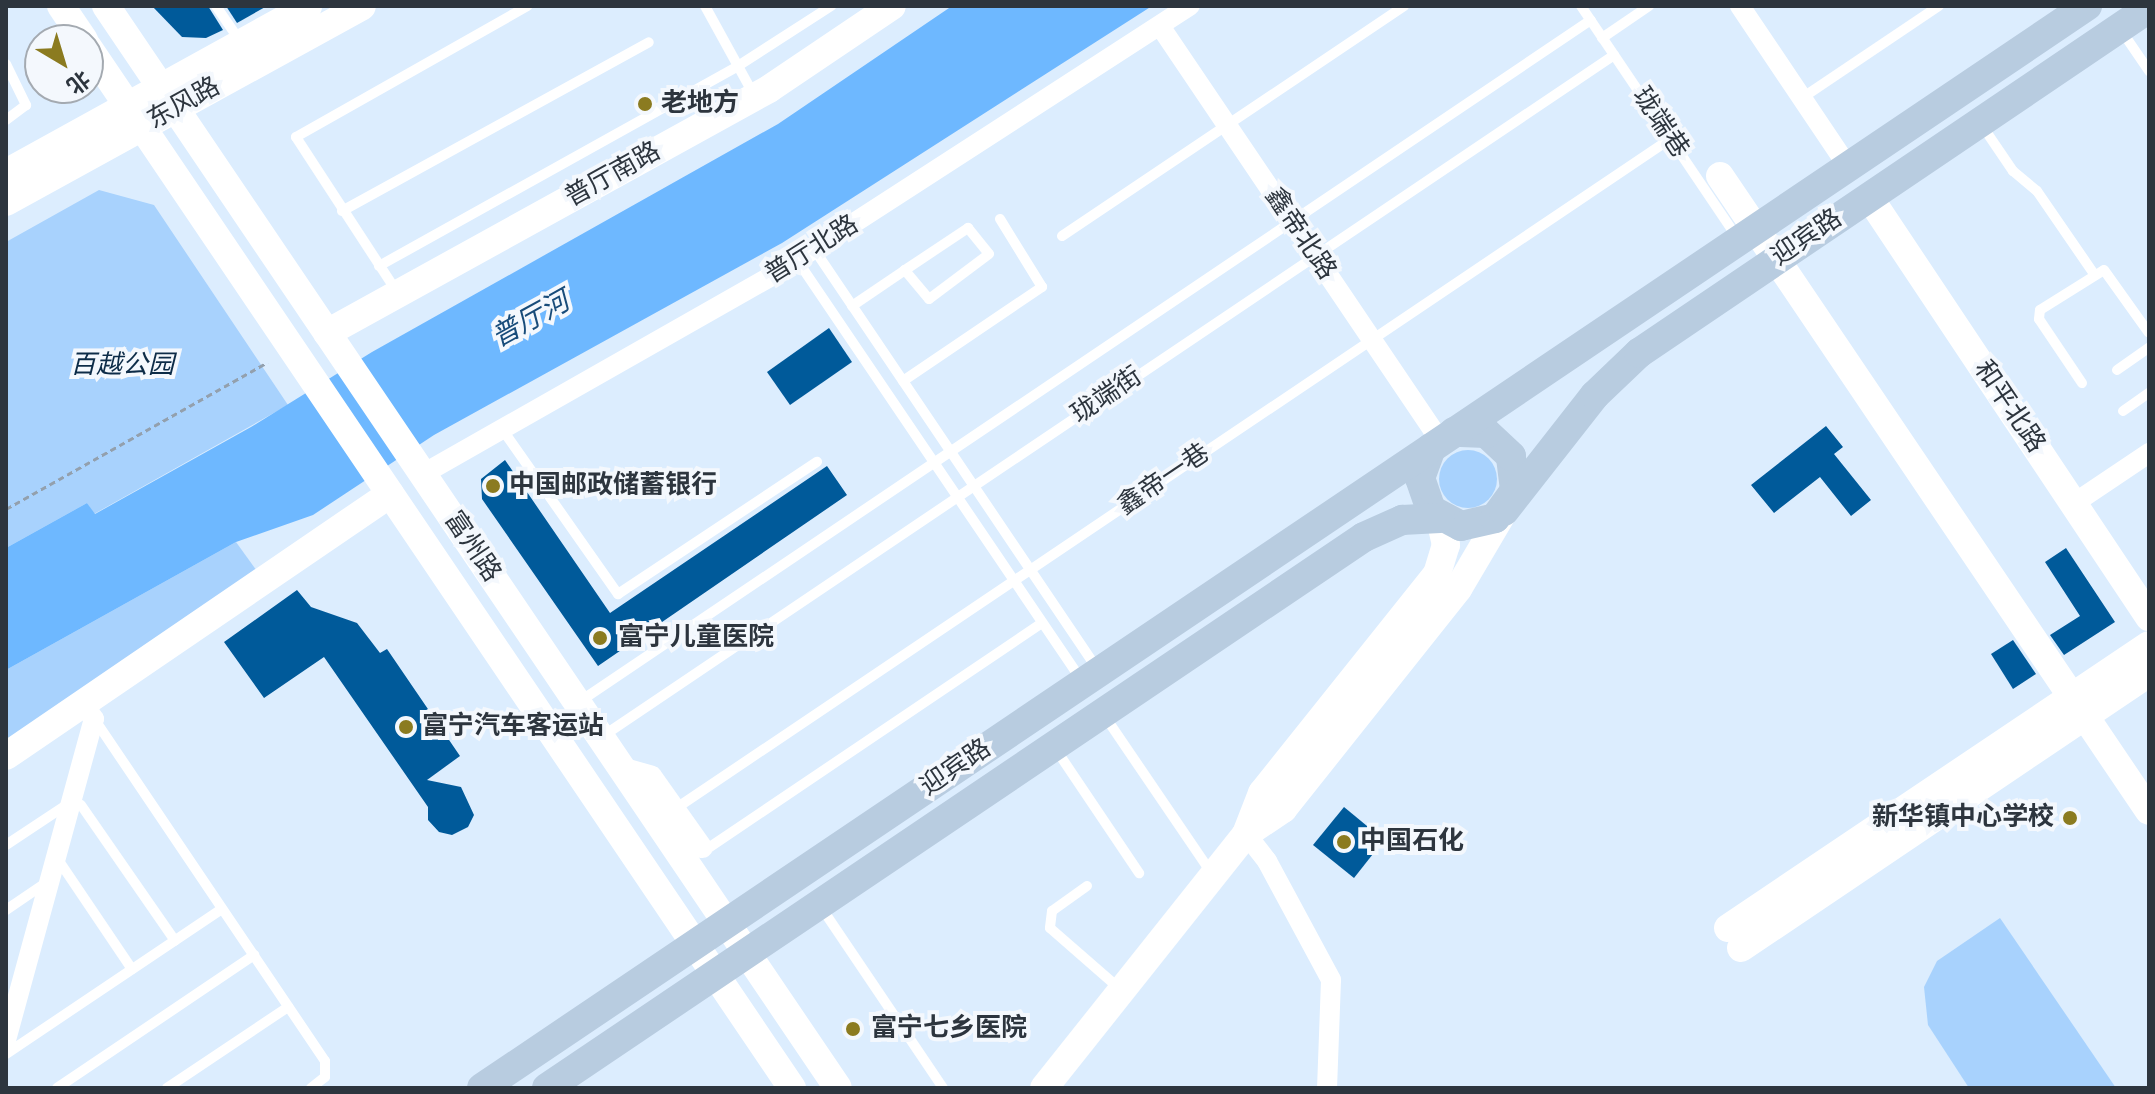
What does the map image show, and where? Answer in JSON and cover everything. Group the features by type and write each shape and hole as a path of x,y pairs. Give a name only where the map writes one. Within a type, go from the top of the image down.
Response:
{"main road":[{"path":"61,6 73,24"},
{"name":"富州路","path":"106,6 657,821 695,856 726,923 838,1088"},
{"name":"东风路","path":"168,98 241,43 308,6"},
{"name":"东风路","path":"6,173 135,116 362,6"},
{"name":"迎宾路","path":"482,1088 2087,6"},
{"name":"迎宾路","path":"547,1088 1376,530 1402,520 1440,518 1473,526 1504,511 1623,366 2149,8"},
{"name":"普厅南路","path":"327,333 755,96 875,11"},
{"name":"富州路","path":"104,70 792,1088"},
{"name":"东风路","path":"6,202 135,116"},
{"path":"1720,176 2149,811"},
{"name":"和平北路","path":"1869,197 2149,617"},
{"path":"1044,1088 1246,834 1262,793 1437,574 1446,545 1440,518 1421,489 1422,466 1442,441 1486,433 1511,456 1516,479 1504,511 1458,589 1283,809 1246,834"},
{"path":"6,756 88,711 390,494"},
{"path":"2149,645 1735,938 2149,673"}],"street":[{"name":"普厅北路","path":"423,474 806,255 1190,6"},
{"path":"1740,6 1848,167"},
{"name":"鑫帝北路","path":"1160,26 1442,441"},
{"path":"2073,504 2149,453"},
{"path":"6,1040 71,802 88,711"},
{"path":"612,765 652,776 695,856"},
{"path":"1246,834 1267,861 1331,980 1327,1088"}],"lane":[{"path":"216,6 241,43"},
{"path":"398,294 298,146 298,133 528,6"},
{"path":"705,6 755,96"},
{"path":"379,266 738,66 831,6"},
{"path":"1062,236 1404,6"},
{"name":"珑端巷","path":"1581,6 1739,241"},
{"path":"1602,38 1649,6"},
{"path":"1802,98 1939,6"},
{"name":"珑端街","path":"578,703 1591,20"},
{"path":"2120,28 2149,71"},
{"path":"342,211 649,42"},
{"name":"珑端街","path":"601,738 1614,55"},
{"path":"6,64 26,105 6,120"},
{"path":"1980,122 2013,171 2037,191 2094,274"},
{"name":"鑫帝一巷","path":"657,821 1670,139"},
{"path":"903,381 1042,287 1000,219"},
{"path":"852,306 905,270 968,228 989,254 929,299 905,270"},
{"path":"806,255 852,306 974,486 1030,570 1091,678"},
{"path":"806,255 934,463 1042,623 1091,678"},
{"path":"2082,383 2037,314 2094,274 2106,271 2149,333"},
{"path":"2117,370 2149,348"},
{"path":"2123,411 2149,393"},
{"path":"502,429 618,594 817,462"},
{"path":"695,856 1042,623"},
{"path":"88,711 327,1066 325,1077 311,1088"},
{"path":"1103,713 1213,876"},
{"path":"1053,746 1139,873"},
{"path":"6,845 71,802 89,814 175,941"},
{"path":"56,857 132,969"},
{"path":"6,910 49,881"},
{"path":"1087,886 1052,911 1050,928 1121,991"},
{"path":"819,905 943,1088"},
{"path":"6,1054 222,909"},
{"path":"57,1088 254,955"},
{"path":"167,1088 288,1007"}],"path":[{"path":"6,509 268,362"}],"green space":[{"name":"百越公园","path":"99,190 154,205 288,405 94,514 87,503 6,548 6,242"},
{"path":"1468,450 1489,458 1497,479 1489,500 1468,508 1447,500 1439,479 1447,458"},
{"path":"236,542 259,574 6,745 6,670"},
{"path":"2000,918 2116,1088 1969,1088 1928,1025 1924,987 1937,961"}],"water":[{"name":"普厅河","path":"952,6 1152,6 782,243 434,435 313,515 236,542 6,670 6,548 87,503 95,514 251,427 372,352 778,124"}],"building":[{"path":"152,6 208,6 223,30 206,38 182,37"},
{"path":"226,6 267,6 237,23"},
{"path":"829,328 852,362 790,405 767,372"},
{"path":"1826,426 1843,447 1834,454 1871,500 1851,516 1820,477 1774,513 1751,485"},
{"path":"505,460 610,613 827,466 847,495 598,666 482,499 481,479"},
{"path":"2066,548 2115,622 2064,655 2050,635 2080,616 2045,562"},
{"name":"富宁汽车客运站","path":"297,590 311,607 357,623 380,653 387,649 460,756 427,780 461,787 474,815 468,827 452,835 439,832 428,820 428,807 324,657 264,698 224,642"},
{"path":"2013,640 2036,674 2013,689 1991,654"},
{"path":"1344,807 1384,840 1354,878 1313,845"}],"place":[{"name":"老地方","path":"645,104"},
{"name":"中国邮政储蓄银行","path":"493,486"},
{"name":"富宁儿童医院","path":"600,638"},
{"name":"富宁汽车客运站","path":"406,727"},
{"name":"新华镇中心学校","path":"2070,818"},
{"name":"中国石化","path":"1344,842"},
{"name":"富宁七乡医院","path":"853,1029"}]}
